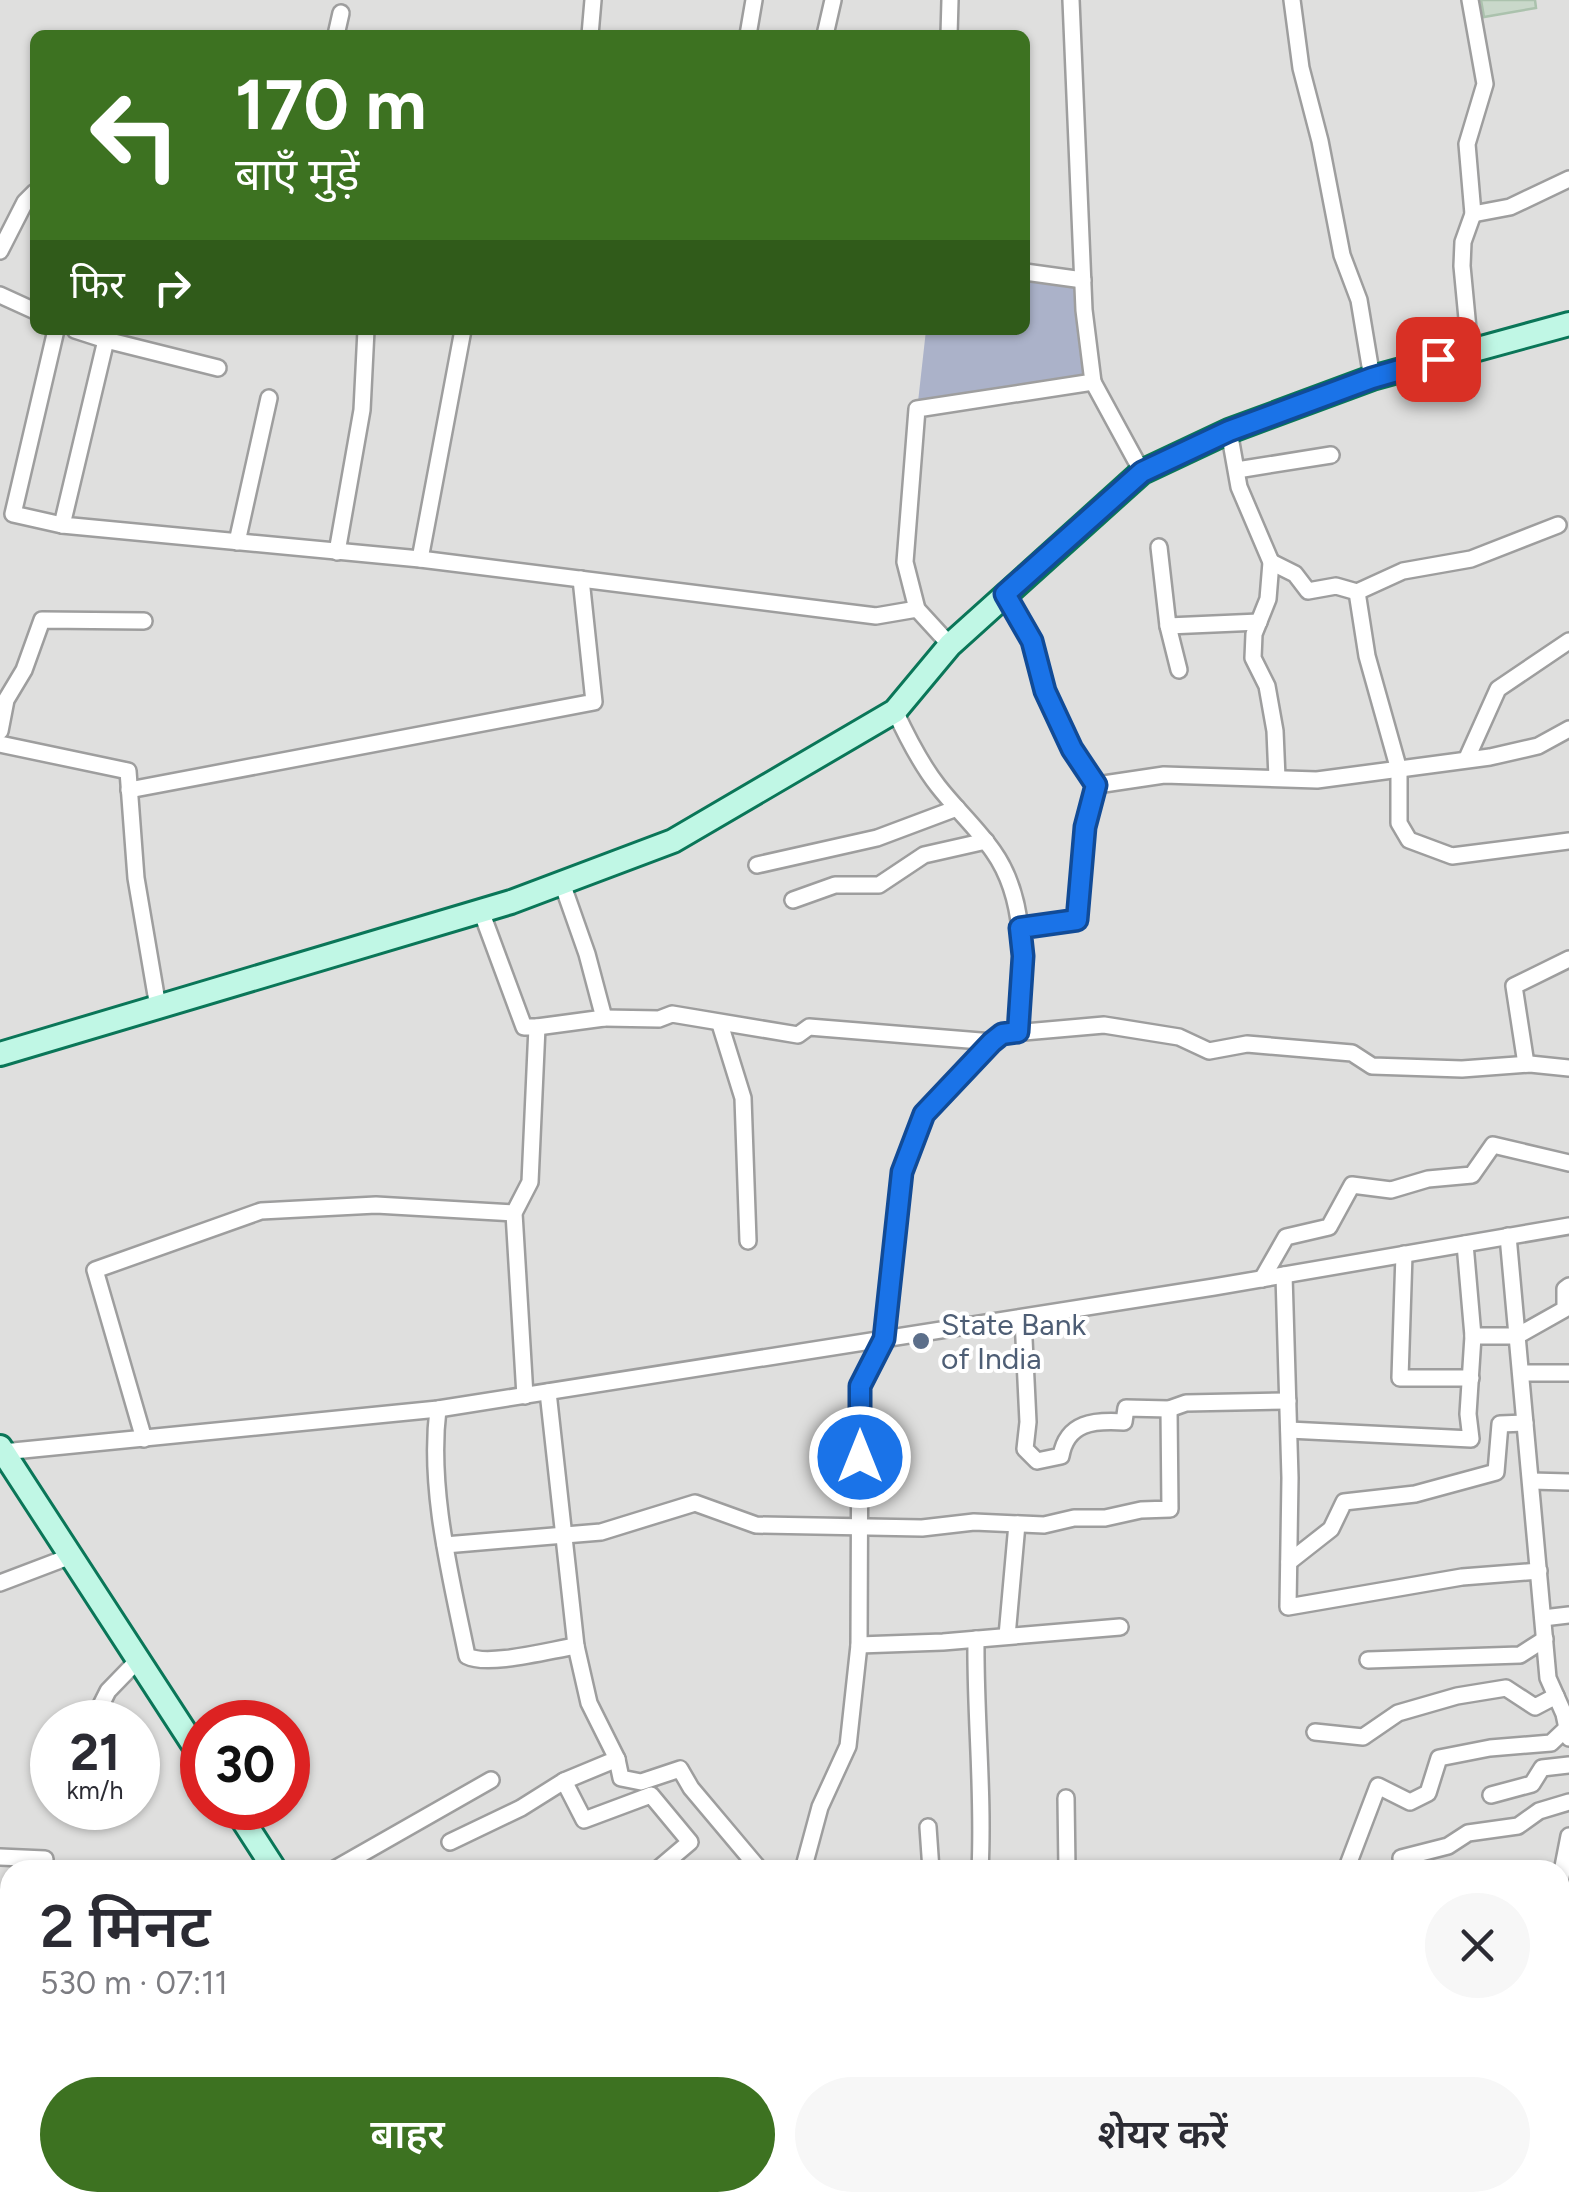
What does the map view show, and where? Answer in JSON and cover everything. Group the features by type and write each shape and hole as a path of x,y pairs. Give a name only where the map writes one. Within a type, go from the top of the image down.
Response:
{"main road":[{"path":"0,1054 481,911 674,841 895,711 950,644 1142,472 1229,431 1372,378 1569,324"},
{"path":"2,1450 180,1724"},
{"path":"249,1830 268,1860"}],"street":[{"path":"590,30 593,0"},
{"path":"749,30 754,0"},
{"path":"827,30 833,0"},
{"path":"949,30 950,0"},
{"path":"1071,0 1086,341 1094,382 1142,472"},
{"path":"1292,0 1301,68 1320,140 1342,255 1359,300 1372,378"},
{"path":"1470,0 1486,84 1467,144 1473,214 1463,242 1462,266 1470,350"},
{"path":"337,30 340,13"},
{"path":"1473,214 1510,207 1569,179"},
{"path":"0,251 30,197"},
{"path":"1030,273 1083,280"},
{"path":"0,295 30,309"},
{"path":"55,335 13,514 62,525 420,559 876,616 917,609"},
{"path":"62,525 108,335 218,368"},
{"path":"338,552 362,410 366,335"},
{"path":"420,559 458,335"},
{"path":"950,644 917,609 905,562 917,409 1094,382"},
{"path":"237,542 269,398"},
{"path":"1229,431 1239,486 1271,562 1268,599 1254,634 1253,658 1267,686 1275,731 1277,778"},
{"path":"1237,470 1330,454"},
{"path":"1271,562 1295,574 1308,591 1336,586 1356,592 1403,571 1471,559 1558,524"},
{"path":"1158,547 1168,626 1179,670"},
{"path":"129,790 594,702 581,579"},
{"path":"1356,592 1367,656 1399,770 1399,823 1409,840 1452,856 1569,840"},
{"path":"1005,594 1032,641 1045,691 1072,749 1096,785 1085,827 1077,920 1020,928"},
{"path":"0,732 6,700 24,670 42,620 144,622"},
{"path":"1168,626 1259,622"},
{"path":"1467,758 1498,689 1569,641"},
{"path":"895,711 919,758 996,854 1016,902 1023,956 1018,1032"},
{"path":"1096,785 1164,775 1317,780 1490,757 1538,746 1569,729"},
{"path":"0,744 128,771 136,878 158,1007"},
{"path":"758,864 877,838 957,808"},
{"path":"793,900 835,886 879,885 924,855 986,842"},
{"path":"562,883 604,1018"},
{"path":"481,911 524,1027 604,1018 659,1019 672,1014 798,1035 809,1027 992,1042"},
{"path":"1526,1064 1514,986 1569,959"},
{"path":"720,1024 743,1098 748,1242"},
{"path":"807,1860 820,1807 848,1746 859,1645 860,1386 884,1339 902,1172 924,1114 992,1042 1002,1034 1104,1026 1179,1037 1209,1051 1247,1044 1352,1054 1372,1066 1462,1069 1526,1064 1569,1068"},
{"path":"525,1396 514,1213 530,1182 538,1027"},
{"path":"1262,1279 1286,1237 1329,1227 1352,1185 1391,1190 1428,1178 1472,1174 1493,1145 1569,1163"},
{"path":"144,1438 95,1270 261,1211 376,1205 514,1213"},
{"path":"2,1450 438,1410 1023,1318 1569,1226"},
{"path":"1350,1860 1378,1786 1410,1802 1428,1792 1439,1758 1490,1748 1551,1743 1568,1730 1548,1678 1508,1236"},
{"path":"1289,1430 1472,1439 1468,1414 1473,1336 1465,1244"},
{"path":"1404,1254 1400,1378 1471,1378"},
{"path":"1284,1275 1289,1430 1288,1607 1462,1577 1538,1570"},
{"path":"1473,1336 1518,1336 1565,1309 1565,1289 1569,1286"},
{"path":"1023,1318 1027,1365 1025,1449 1037,1461 1062,1456 1064,1439 1073,1430 1100,1420 1124,1422 1126,1408 1288,1401"},
{"path":"1520,1373 1569,1373"},
{"path":"548,1392 576,1646 589,1703 617,1759 621,1778 641,1782 680,1769 691,1788 752,1860"},
{"path":"445,1545 601,1532 695,1503 756,1525 860,1528 922,1528 974,1522 1044,1526 1170,1509 1169,1409"},
{"path":"438,1410 435,1436 445,1545 467,1656 476,1661 576,1646"},
{"path":"1289,1562 1331,1529 1344,1502 1416,1494 1496,1472 1500,1424 1525,1423"},
{"path":"1530,1481 1569,1482"},
{"path":"1007,1636 1018,1524"},
{"path":"0,1583 71,1556"},
{"path":"1543,1618 1569,1616"},
{"path":"859,1645 1120,1627"},
{"path":"976,1639 980,1860"},
{"path":"1368,1660 1520,1655 1545,1639"},
{"path":"104,1700 138,1660"},
{"path":"1316,1732 1363,1737 1398,1713 1457,1696 1506,1688 1535,1707 1556,1696"},
{"path":"450,1842 521,1808 564,1781 617,1759"},
{"path":"1491,1795 1532,1784 1542,1768 1569,1765"},
{"path":"351,1860 491,1780"},
{"path":"564,1781 584,1820 651,1795 690,1842 669,1860"},
{"path":"1066,1798 1067,1860"},
{"path":"1402,1858 1448,1846 1468,1832 1518,1826 1539,1810 1569,1802"},
{"path":"928,1827 930,1860"},
{"path":"0,1857 45,1859"}],"shaded area":[{"path":"0,0 1569,0 1569,1860 0,1860"},
{"path":"1030,282 1076,287 1087,375 918,402 925,335 1030,335"}],"building":[{"path":"1481,0 1535,0 1536,8 1484,17"}],"place":[{"name":"State Bank of India","path":"921,1341"}],"route":[{"path":"860,1457 860,1386 884,1339 902,1172 924,1114 992,1042 1002,1034 1018,1032 1023,956 1020,928 1077,920 1085,827 1096,785 1072,749 1045,691 1032,641 1005,594 1142,472 1229,431 1372,378 1438,359"}]}
